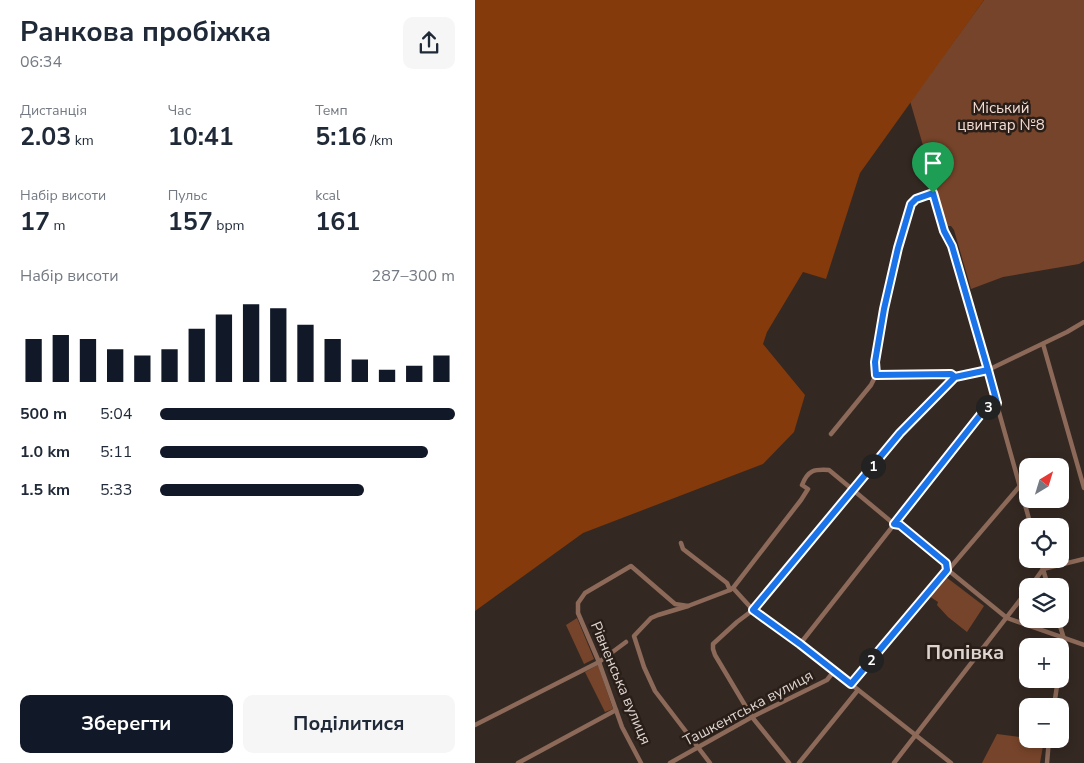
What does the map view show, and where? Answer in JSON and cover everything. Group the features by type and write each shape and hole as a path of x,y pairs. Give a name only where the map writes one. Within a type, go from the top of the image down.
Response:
{"street":[{"path":"851,684 1019,486 952,246 944,231 923,156"},
{"path":"831,434 871,385 876,375 875,362 884,309 898,248 911,204 916,199 933,193"},
{"path":"789,763 751,717 713,649 713,644 753,610 900,433 955,377 988,370 1084,322"},
{"path":"1043,344 1084,488"},
{"path":"876,375 951,374 955,377"},
{"path":"800,644 985,409 997,403"},
{"path":"710,763 655,691 644,667 634,636 651,618 731,589 801,500 808,489 802,485 806,475 811,472 829,470 894,524 900,525 946,563 947,570 1007,618 1060,638"},
{"path":"681,543 683,548 727,583 753,610 800,644 951,763"},
{"path":"1037,578 1043,569 1084,559"},
{"name":"Рівненська вулиця","path":"641,763 622,727 599,662 578,613 578,603 585,593 631,566 675,604 688,606"},
{"path":"1043,569 1046,578"},
{"path":"894,763 1019,602"},
{"path":"1069,641 1084,645"},
{"path":"475,725 599,662 626,642"},
{"name":"Ташкентська вулиця","path":"670,763 751,717 827,680 834,671"},
{"path":"799,763 858,690"},
{"path":"519,763 616,710"},
{"path":"1047,763 1048,748"}],"green space":[{"name":"Міський цвинтар №8","path":"984,0 1084,0 1084,261 1079,264 1003,277 971,289 954,230 946,224 910,101"},
{"path":"946,577 984,606 967,632 948,617 937,605 938,602 929,596 943,578"},
{"path":"577,618 594,659 584,664 566,625"},
{"path":"598,665 613,709 605,712 585,672"},
{"path":"997,734 1019,737 1019,748 1043,748 1040,763 982,763"}],"shaded area":[{"path":"475,0 984,0 860,173 826,279 803,272 767,332 763,344 805,395 794,432 763,464 583,533 475,611"}],"district":[{"name":"Попівка","path":"965,652"}],"route":[{"path":"933,193 916,199 911,204 898,248 884,309 875,362 876,375 951,374 955,377 979,372 988,370 997,403 985,409 894,524 900,525 946,563 947,570 851,684 753,610 900,433 955,377 988,370 952,246 944,231 933,193"}]}
